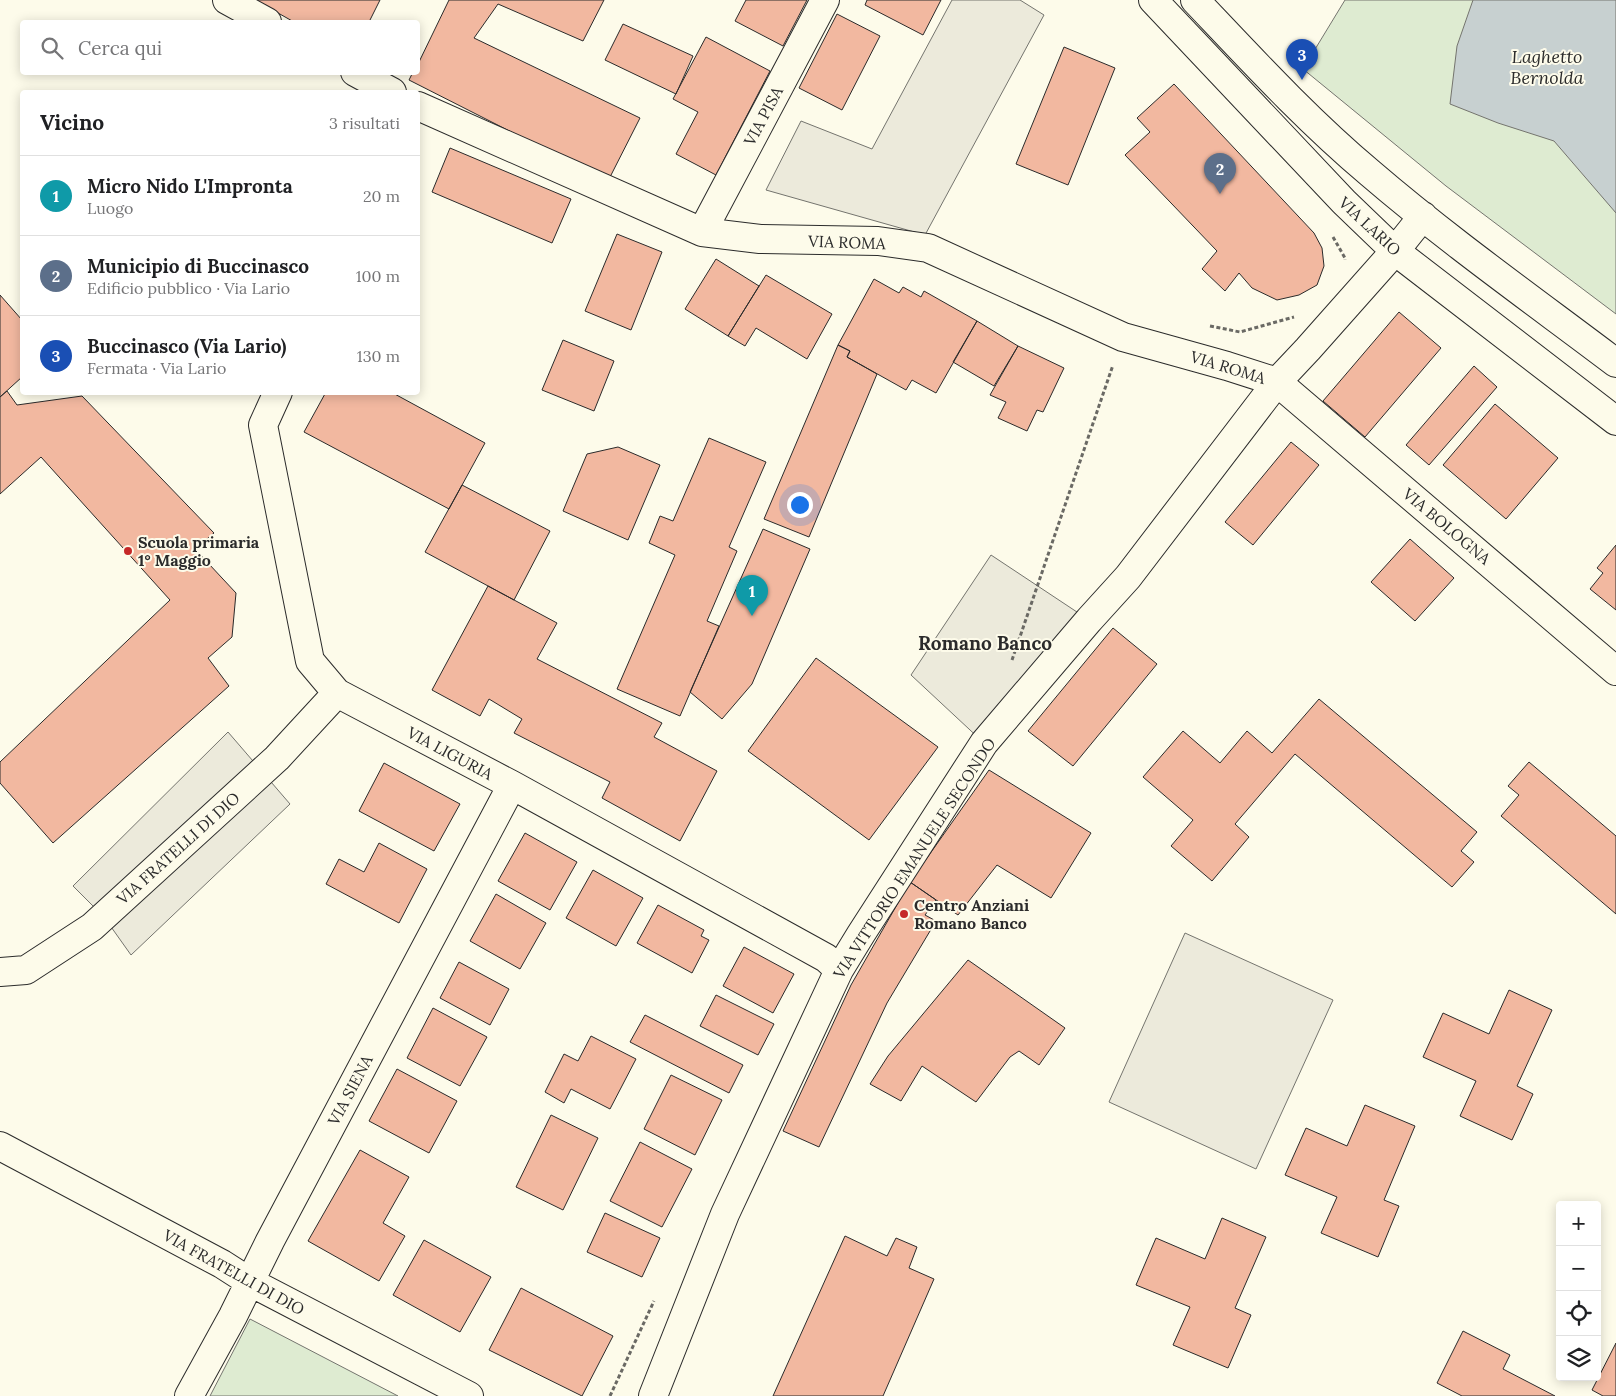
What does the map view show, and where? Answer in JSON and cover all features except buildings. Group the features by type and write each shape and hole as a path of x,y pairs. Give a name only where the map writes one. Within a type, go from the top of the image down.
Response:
{"street":[{"path":"227,0 263,20"},
{"name":"VIA PISA","path":"702,232 825,0"},
{"name":"VIA LARIO","path":"1153,0 1344,202 1395,251 1616,421"},
{"path":"1195,0 1286,96 1370,173 1423,216 1616,363"},
{"name":"VIA ROMA","path":"420,107 702,232 760,240 878,241 928,248 1123,337 1277,382"},
{"name":"VIA VITTORIO EMANUELE SECONDO","path":"653,1396 725,1214 839,970 984,743 1128,577 1277,382 1395,251 1423,216"},
{"name":"VIA BOLOGNA","path":"1277,382 1616,671"},
{"name":"VIA LIGURIA","path":"277,395 263,425 266,444 310,661 337,693 512,785 826,958 839,970"},
{"name":"VIA FRATELLI DI DIO","path":"0,972 26,970 92,927 277,758 337,693"},
{"name":"VIA SIENA","path":"189,1396 512,785"},
{"name":"VIA FRATELLI DI DIO","path":"0,1146 222,1264 250,1282 469,1396"}],"path":[{"path":"1341,267 1345,258 1323,221 1344,202"},
{"path":"1202,325 1240,332 1299,315"},
{"path":"1009,669 1123,337"}],"green space":[{"path":"1345,0 1616,0 1616,314 1446,186 1303,69"},
{"path":"250,1319 398,1396 210,1396"}],"shaded area":[{"path":"952,0 1020,0 1044,15 925,235 766,190 801,121 872,149"},
{"path":"991,555 1089,620 984,743 911,675"},
{"path":"228,732 290,804 131,955 104,917 73,886"},
{"path":"1185,933 1333,1000 1256,1169 1109,1102"}],"water":[{"name":"Laghetto Bernolda","path":"1473,0 1616,0 1616,213 1554,141 1498,123 1450,104 1457,46"}],"place":[{"name":"Buccinasco (Via Lario)","path":"1302,80"},
{"name":"Municipio di Buccinasco","path":"1220,194"},
{"name":"Scuola primaria 1° Maggio","path":"128,551"},
{"name":"Micro Nido L'Impronta","path":"752,616"},
{"name":"Centro Anziani Romano Banco","path":"904,914"}],"district":[{"name":"Romano Banco","path":"985,643"}]}
